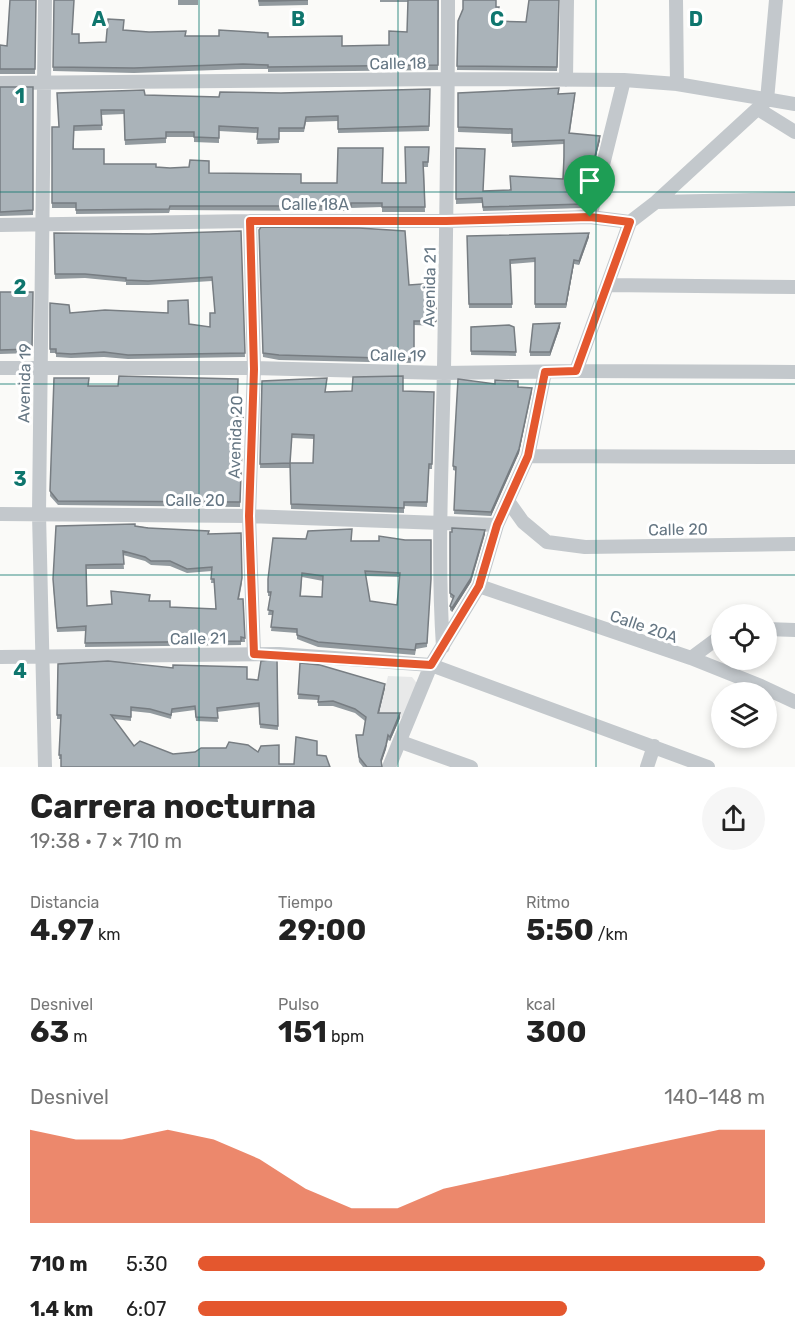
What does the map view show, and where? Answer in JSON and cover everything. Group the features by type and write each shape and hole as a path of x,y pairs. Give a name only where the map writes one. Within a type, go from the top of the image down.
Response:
{"street":[{"name":"Avenida 19","path":"45,0 39,514 45,767"},
{"name":"Avenida 21","path":"443,647 441,524 448,0"},
{"path":"566,80 567,0"},
{"path":"676,0 677,84"},
{"path":"576,371 630,222 656,202 763,105 776,0"},
{"name":"Calle 18","path":"0,83 447,79 624,80 677,84 763,105 795,104"},
{"path":"590,217 624,80"},
{"path":"763,105 795,132"},
{"path":"656,202 795,199"},
{"name":"Calle 18A","path":"0,225 446,221 590,217 630,222"},
{"name":"Avenida 20","path":"250,221 254,369 249,516 254,654"},
{"path":"607,285 795,287"},
{"name":"Calle 19","path":"0,368 254,369 444,373 795,372"},
{"path":"389,767 431,665 479,586 497,525 528,456 545,372"},
{"path":"528,456 795,457"},
{"name":"Calle 20","path":"508,501 523,522 547,542 585,547 795,544"},
{"name":"Calle 20","path":"0,514 249,516 497,525"},
{"name":"Calle 20A","path":"479,586 691,658 795,702"},
{"path":"777,629 795,630"},
{"path":"691,658 711,641"},
{"name":"Calle 21","path":"0,657 254,654 431,665 708,767"},
{"path":"401,742 471,767"},
{"path":"647,767 654,746"}],"shaded area":[{"path":"388,676 412,677 419,686 401,718 378,717"}],"building":[{"path":"10,0 36,0 35,69 0,69 0,45 7,46"},
{"path":"54,0 74,0 72,34 79,34 79,43 106,42 108,19 124,20 123,30 186,31 185,36 219,36 219,30 268,33 268,37 342,36 342,46 389,45 389,31 407,32 408,0 438,0 438,65 268,67 268,65 243,64 134,68 53,67"},
{"path":"259,0 308,0 259,1"},
{"path":"463,0 496,0 496,7 499,7 497,21 526,22 529,0 559,0 557,67 457,66 458,21 463,9"},
{"path":"0,87 33,87 33,210 0,212"},
{"path":"559,88 558,94 575,93 569,133 600,136 583,204 483,207 482,198 456,199 456,148 485,149 483,191 511,190 510,176 563,179 564,157 564,140 512,142 512,129 458,127 458,93"},
{"path":"430,89 429,126 338,129 338,116 306,117 304,128 279,128 279,139 257,139 258,128 219,126 219,138 194,137 194,132 166,132 166,138 125,140 124,110 101,110 102,125 74,126 73,149 104,149 104,164 156,164 156,167 170,168 189,167 190,160 209,161 209,173 301,174 301,183 337,183 338,148 383,148 382,183 406,183 405,147 429,147 428,162 423,162 425,207 382,207 382,203 351,203 351,206 170,206 169,209 76,210 76,203 52,203 52,127 59,127 57,93 144,90 145,95 219,97 220,92 281,93"},
{"path":"261,227 405,231 409,285 436,283 436,321 414,321 414,359 263,353 259,230"},
{"path":"241,231 245,353 128,355 104,352 71,354 56,353 56,349 50,349 50,303 69,305 70,313 105,310 168,313 168,301 188,300 189,324 210,327 210,313 215,313 212,277 148,281 85,274 55,274 54,233 149,234"},
{"path":"589,233 579,261 574,260 566,304 535,304 535,258 510,260 512,304 469,304 467,236"},
{"path":"0,292 33,292 32,349 0,350"},
{"path":"560,323 550,352 530,352 533,324"},
{"path":"509,325 514,327 516,352 471,351 471,327"},
{"path":"119,376 238,379 237,416 243,417 240,502 58,501 50,491 54,378 89,378 88,386 118,386"},
{"path":"403,376 403,391 434,392 432,464 429,464 427,502 404,502 404,508 291,504 290,463 260,464 262,381 327,378 325,392 352,391 353,377","holes":["292,434 314,435 313,463 290,463"]},
{"path":"458,379 495,384 495,380 518,381 518,387 532,388 519,449 491,512 454,510 456,467 453,466"},
{"path":"135,524 135,526 148,528 209,531 208,534 241,533 242,578 238,599 243,599 245,638 241,637 241,641 85,643 86,626 57,628 53,579 56,526","holes":["123,551 151,561 170,561 187,569 212,567 211,579 214,579 216,609 170,607 170,601 149,601 150,595 111,591 112,604 87,606 86,565 124,564"]},
{"path":"452,528 485,530 471,578 452,608 450,606 454,596 450,593 450,532"},
{"path":"352,529 351,541 379,541 379,536 405,540 431,540 427,643 416,644 415,650 318,642 297,635 297,629 271,627 273,611 268,610 271,592 268,592 268,579 273,538 306,539 308,531","holes":["365,571 400,573 397,605 370,601","302,573 323,576 322,597 300,596"]},
{"path":"277,659 278,726 260,724 259,703 217,708 218,718 196,717 195,706 172,709 171,715 131,707 131,717 111,715 134,746 140,741 173,754 195,752 201,748 226,748 229,742 248,745 258,752 261,746 279,745 279,764 294,764 296,737 317,741 317,755 326,756 330,767 61,767 61,755 59,755 61,715 57,715 58,664 108,661 173,668 173,665 247,667 247,679 258,680 261,661"},
{"path":"300,663 320,665 385,684 378,713 400,713 390,737 388,735 381,760 382,767 367,767 359,757 356,735 363,735 366,717 355,709 333,701 318,702 319,696 298,694"}],"route":[{"path":"590,217 630,222 576,371 545,372 528,456 497,525 479,586 431,665 254,654 249,516 254,369 250,221 446,221 590,217"}]}
